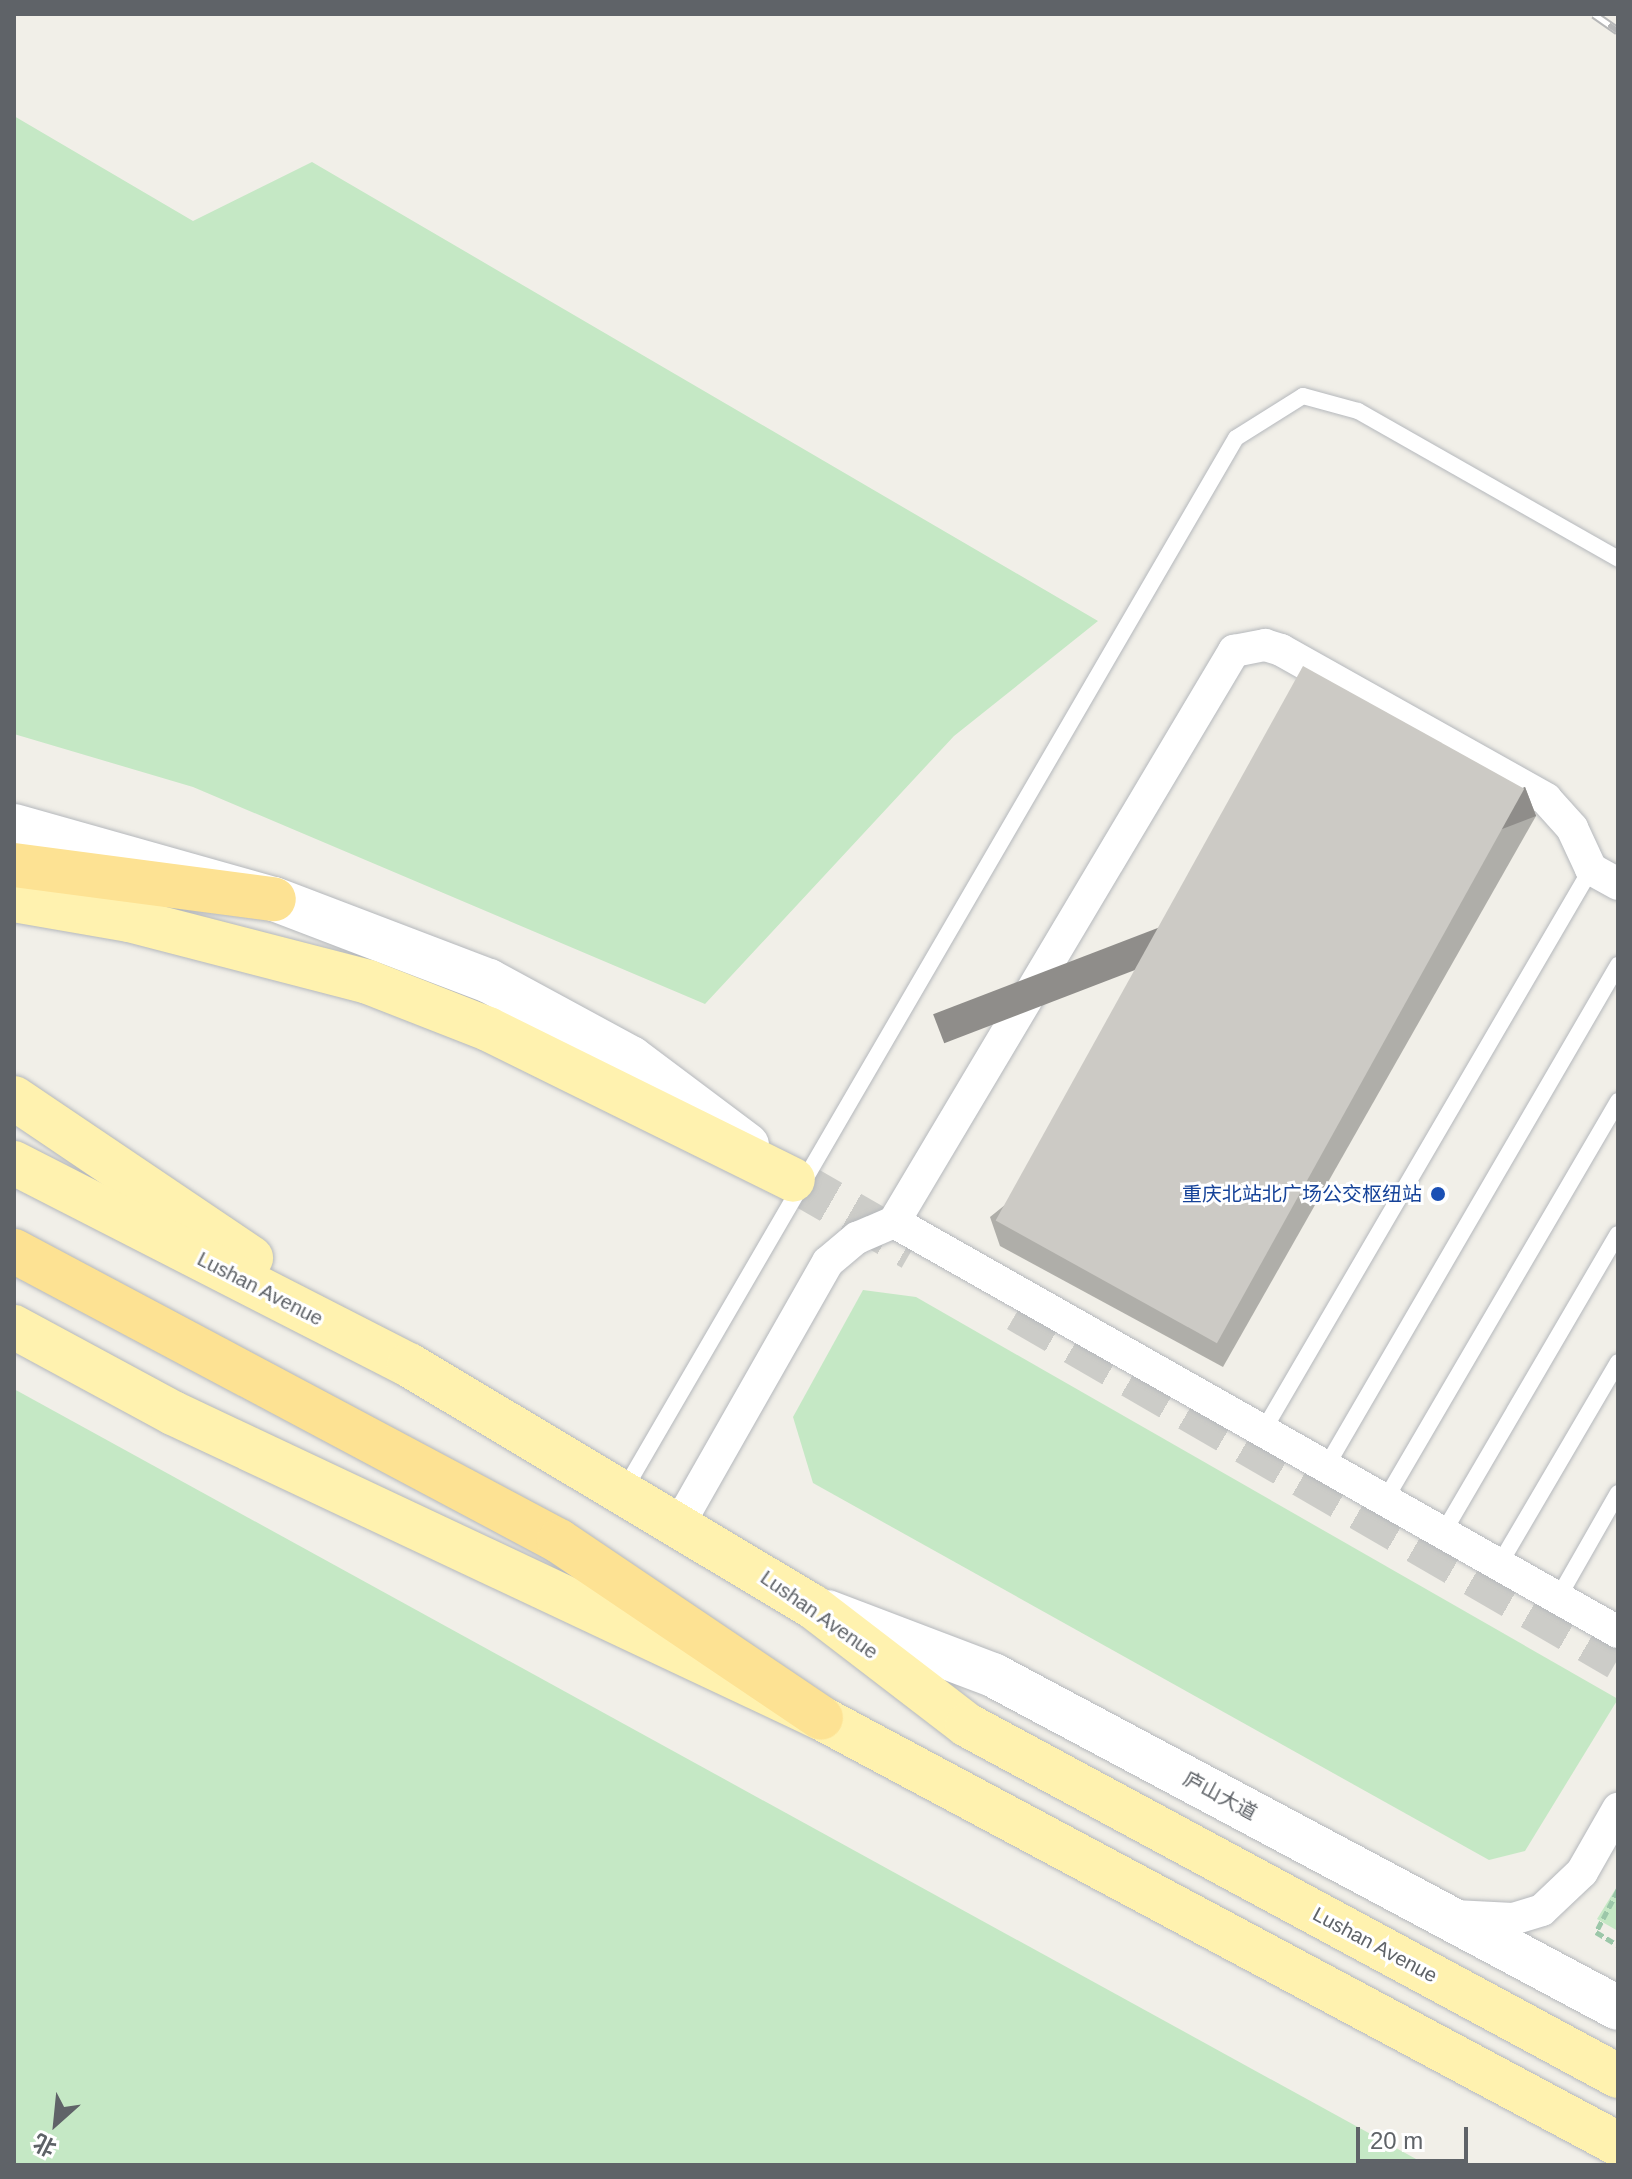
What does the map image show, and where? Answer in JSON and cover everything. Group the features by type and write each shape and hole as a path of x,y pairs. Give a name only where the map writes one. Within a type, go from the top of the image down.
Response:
{"highway":[{"path":"14,865 274,899"},
{"path":"14,1251 559,1541 821,1718"}],"main road":[{"path":"14,900 129,920 368,982 488,1029 793,1180"},
{"path":"14,1098 409,1365"},
{"name":"Lushan Avenue","path":"14,1163 409,1365 812,1606 967,1725 1618,2076"},
{"path":"14,1327 173,1413 821,1718 1618,2144"},
{"path":"14,1361 173,1413"}],"street":[{"path":"679,1524 828,1262 857,1238 894,1222 1234,651 1265,645 1281,650 1546,799 1572,828 1605,877"},
{"path":"14,826 274,899 489,981 631,1058 793,1180"},
{"path":"894,1222 1618,1632"},
{"name":"庐山大道","path":"812,1606 993,1675 1618,2008"},
{"path":"1446,1916 1513,1919 1542,1910 1582,1872 1618,1809"}],"lane":[{"path":"623,1492 1236,438 1303,396 1358,411 1618,559"},
{"path":"1263,1431 1605,877"},
{"path":"1326,1467 1618,965"},
{"path":"1385,1500 1618,1101"},
{"path":"1443,1533 1618,1234"},
{"path":"1499,1565 1618,1362"},
{"path":"1558,1598 1618,1493"}],"path":[{"path":"1618,1890 1596,1932 1618,1945"}],"green space":[{"path":"14,116 193,221 312,162 1098,621 954,736 705,1004 193,787 14,734"},
{"path":"863,1290 916,1297 1618,1699 1525,1851 1489,1860 813,1483 793,1417"},
{"path":"14,1389 1427,2165 14,2165"},
{"path":"1618,1885 1618,1931 1597,1919"}],"building":[{"path":"1303,666 1524,789 1217,1343 996,1221"}],"tunnel":[{"path":"793,1180 913,1249"},
{"path":"1018,1310 1618,1658"}],"railway":[{"path":"1594,14 1618,31"}],"place":[{"name":"重庆北站北广场公交枢纽站","path":"1438,1194"}]}
